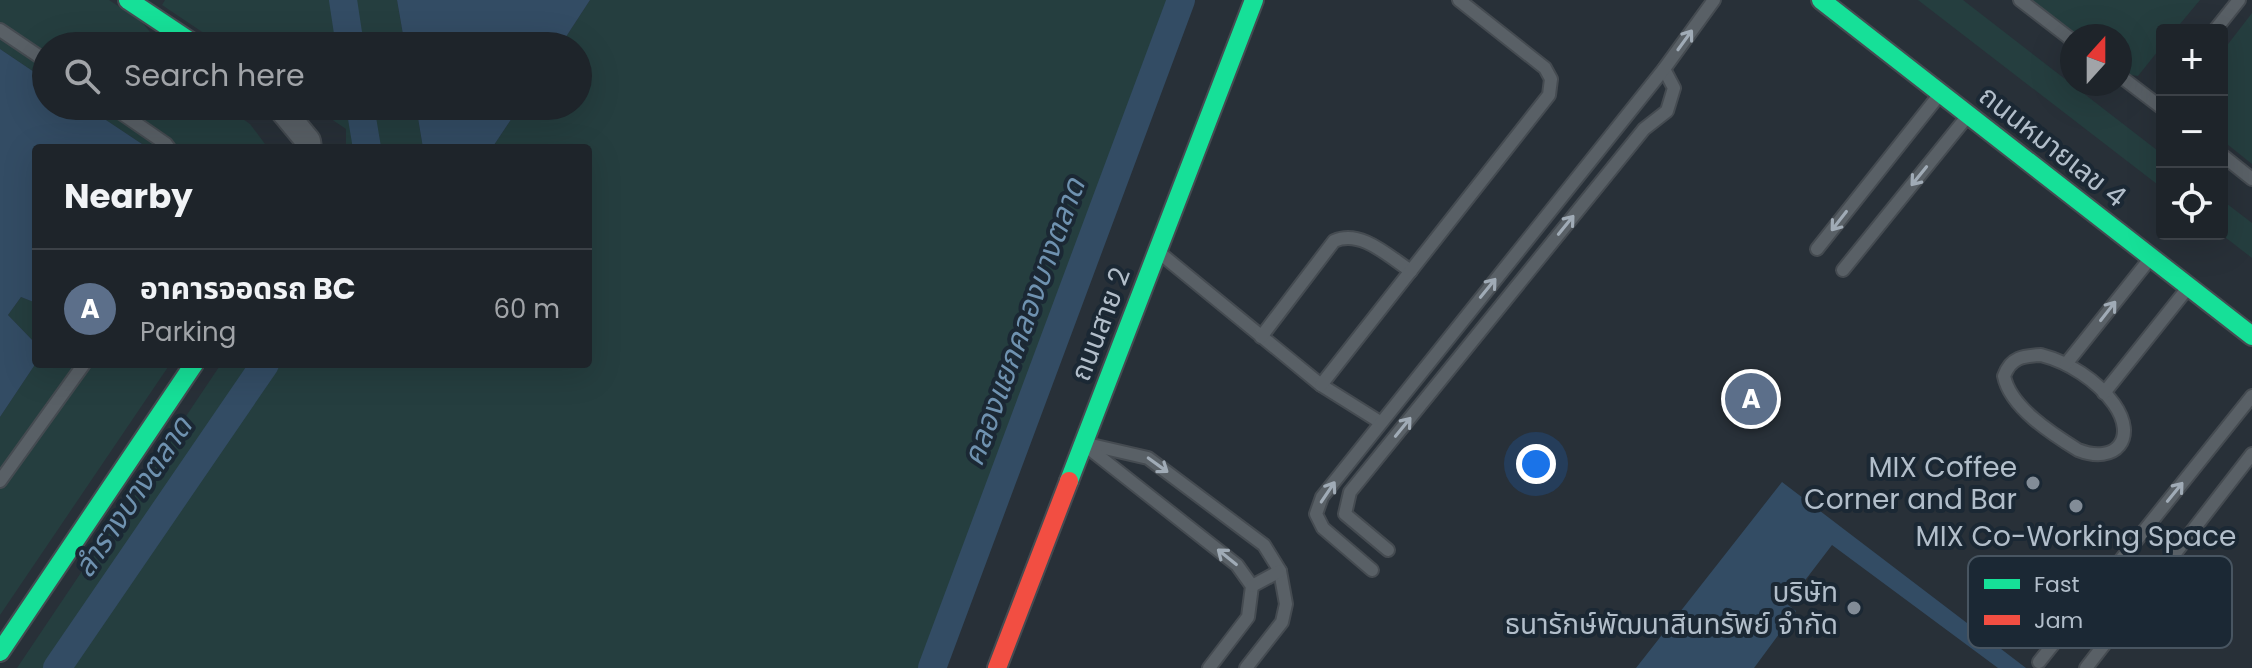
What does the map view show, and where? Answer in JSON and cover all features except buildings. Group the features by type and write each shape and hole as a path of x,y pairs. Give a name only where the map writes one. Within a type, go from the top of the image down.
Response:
{"street":[{"path":"128,0 176,32"},
{"name":"ถนนสาย 2","path":"997,668 1254,0"},
{"name":"ถนนหมายเลข 4","path":"1821,0 2252,336"},
{"path":"291,120 308,144"},
{"path":"0,652 189,368"}],"lane":[{"path":"1321,385 1549,95 1551,79 1545,68 1459,0"},
{"path":"1372,570 1323,528 1316,514 1322,497 1664,69 1714,0"},
{"path":"2020,0 2060,31"},
{"path":"2220,24 2239,0"},
{"path":"0,30 32,52"},
{"path":"1388,550 1345,514 1350,492 1644,129 1667,111 1674,88 1664,69"},
{"path":"2132,84 2156,101"},
{"path":"1817,249 1940,94"},
{"path":"1843,270 1968,115"},
{"path":"130,120 163,144"},
{"path":"2228,160 2252,179"},
{"path":"1261,337 1334,241 1343,237 1358,238 1411,271"},
{"path":"1158,252 1321,385 1380,422"},
{"path":"2066,364 2151,257"},
{"path":"2104,393 2189,287"},
{"path":"2041,355 2066,364 2104,393 2120,415 2124,429 2122,442 2105,455 2086,453 2070,445 2026,412 2013,397 2004,376 2013,360 2041,355"},
{"path":"0,481 81,368"},
{"path":"2124,556 2252,396"},
{"path":"1084,444 1148,458 1264,545 1280,571 1286,604 1282,622 1246,668"},
{"path":"1084,444 1237,565 1252,586 1248,617 1209,668"},
{"path":"2173,556 2252,454"},
{"path":"1252,586 1280,571"},
{"path":"2039,662 2050,648"},
{"path":"2086,668 2102,648"}],"green space":[{"path":"0,0 109,0 142,22 150,32 32,32 32,71 0,49"},
{"path":"165,0 397,0 403,32 202,32 162,5"},
{"path":"590,0 1170,0 919,668 17,668 218,368 592,368 592,144 495,144 511,120 592,120 592,32 569,32"},
{"path":"1918,0 1963,0 2060,75 2060,96 2087,96 2156,149 2156,183"},
{"path":"2029,0 2200,0 2180,24 2156,24 2156,54 2138,76 2132,75 2132,24 2060,24"},
{"path":"2252,13 2252,164 2228,145 2228,44"},
{"path":"106,120 244,120 265,144 142,144"},
{"path":"333,120 418,120 422,144 346,144 346,129"},
{"path":"2228,205 2252,223 2252,258 2228,239"},
{"path":"21,297 32,301 32,340 8,315"},
{"path":"33,368 167,368 0,615 0,417"}],"water":[{"path":"397,0 590,0 569,32 403,32"},
{"path":"0,49 32,71 32,120 106,120 142,144 32,144 32,301 21,297 8,315 32,340 33,368 0,417"},
{"path":"418,120 511,120 495,144 422,144"},
{"path":"1782,482 1968,624 1968,646 1832,545 1787,604 1796,611 1754,668 1636,668"},
{"path":"1971,648 2000,648 2026,668 1998,668"}],"waterway":[{"name":"ลำรางบางตลาด","path":"343,0 348,32"},
{"name":"คลองแยกคลองบางตลาด","path":"932,668 1181,0"},
{"name":"ลำรางบางตลาด","path":"362,120 366,144"},
{"name":"ลำรางบางตลาด","path":"57,668 262,368"}],"traffic: fast":[{"path":"128,0 176,32"},
{"path":"1069,481 1254,0"},
{"path":"1821,0 2252,336"},
{"path":"0,652 191,368"}],"traffic: jam":[{"path":"997,668 1069,481"}],"place":[{"name":"อาคารจอดรถ BC","path":"1751,399"},
{"name":"MIX Coffee Corner and Bar","path":"2033,483"},
{"name":"MIX Co-Working Space","path":"2076,506"},
{"name":"บริษัท ธนารักษ์พัฒนาสินทรัพย์ จำกัด","path":"1854,608"}]}
